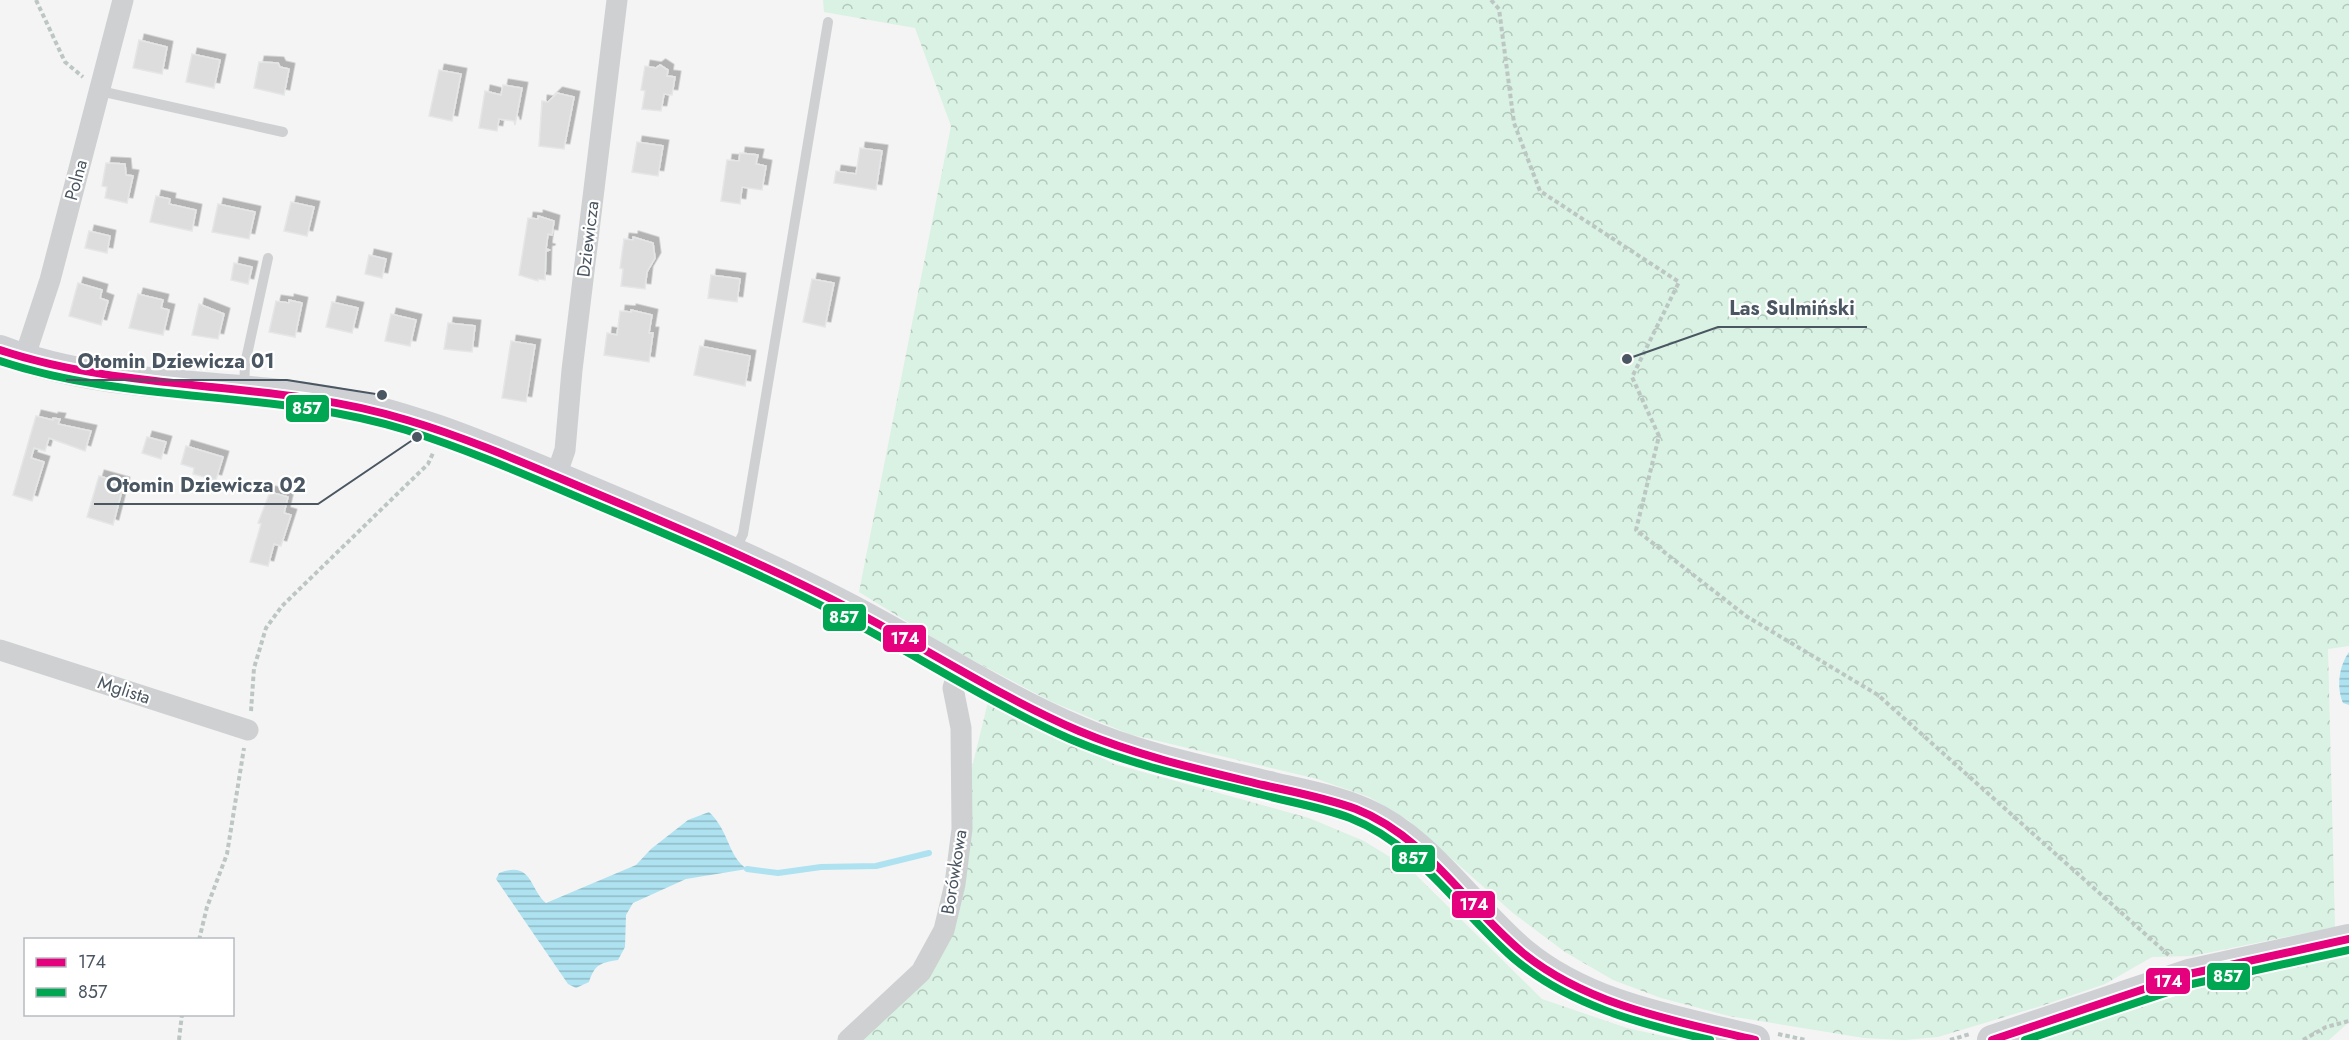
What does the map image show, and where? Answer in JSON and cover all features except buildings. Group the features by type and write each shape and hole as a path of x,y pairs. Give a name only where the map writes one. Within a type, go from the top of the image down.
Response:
{"street":[{"name":"Polna","path":"12,354 50,280 123,0"},
{"name":"Dziewicza","path":"556,476 565,450 572,370 617,0"},
{"path":"12,354 74,371 244,389 350,405 441,432 556,476 734,552 840,603 1022,705 1082,733 1171,763 1331,801 1365,813 1410,842 1523,953 1560,978 1615,1003 1755,1040"},
{"name":"Mglista","path":"0,650 248,730"},
{"name":"Borówkowa","path":"848,1040 921,972 945,930 955,885 962,829 961,728 953,688 959,668"},
{"path":"1992,1040 2189,974 2349,939"}],"lane":[{"path":"734,552 742,534 828,22"},
{"path":"100,91 283,132"},
{"path":"244,389 245,364 268,258"}],"path":[{"path":"36,0 65,62 100,91"},
{"path":"1491,0 1499,9 1514,123 1540,191 1679,282 1632,377 1659,436 1636,530 1746,616 1878,695 2189,974"},
{"path":"199,938 207,907 227,854 237,782 248,730 254,668 266,628 282,606 428,464 441,432"},
{"path":"178,1040 182,1016"},
{"path":"2303,1040 2326,1027 2349,1021"}],"green space":[{"path":"823,0 2349,0 2349,646 2328,649 2335,927 2192,956 2152,957 2105,984 1938,1037 1904,1040 1864,1038 1729,1016 1661,998 1613,980 1565,952 1513,913 1408,820 1369,797 1317,779 1129,734 1050,701 948,647 859,592 951,126 915,28 824,12"},
{"path":"989,698 1023,718 1114,764 1309,818 1364,841 1411,870 1542,999 1627,1028 1681,1040 857,1040 938,956 971,771"},
{"path":"2349,956 2349,1022 2329,1040 2040,1040 2262,968"}],"water":[{"path":"2349,652 2349,705 2343,703 2339,684 2343,664"},
{"path":"709,812 721,827 736,858 747,869 686,879 633,903 626,915 625,947 618,960 599,965 589,982 576,988 568,984 496,879 499,873 518,870 524,873 546,903 636,865 651,849 688,820"}],"waterway":[{"path":"747,869 778,873 821,867 876,866 929,853"}],"transit line":[{"name":"174","path":"0,350 50,364 101,374 255,391 357,407 407,420 525,463 780,574 871,620 1018,702 1079,731 1170,762 1322,798 1356,809 1381,821 1425,854 1502,934 1523,953 1549,971 1604,999 1664,1018 1755,1040"},
{"name":"857","path":"0,361 50,375 101,385 305,408 356,417 406,430 479,456 780,585 838,614 1011,710 1070,739 1163,771 1350,818 1375,830 1418,862 1493,940 1534,974 1557,988 1606,1011 1710,1040"},
{"name":"174","path":"1992,1040 2189,974 2349,939"},
{"name":"857","path":"2025,1040 2192,984 2349,950"}],"place":[{"name":"Las Sulmiński","path":"1627,359"},
{"name":"Otomin Dziewicza 01","path":"382,395"},
{"name":"Otomin Dziewicza 02","path":"417,437"}]}
